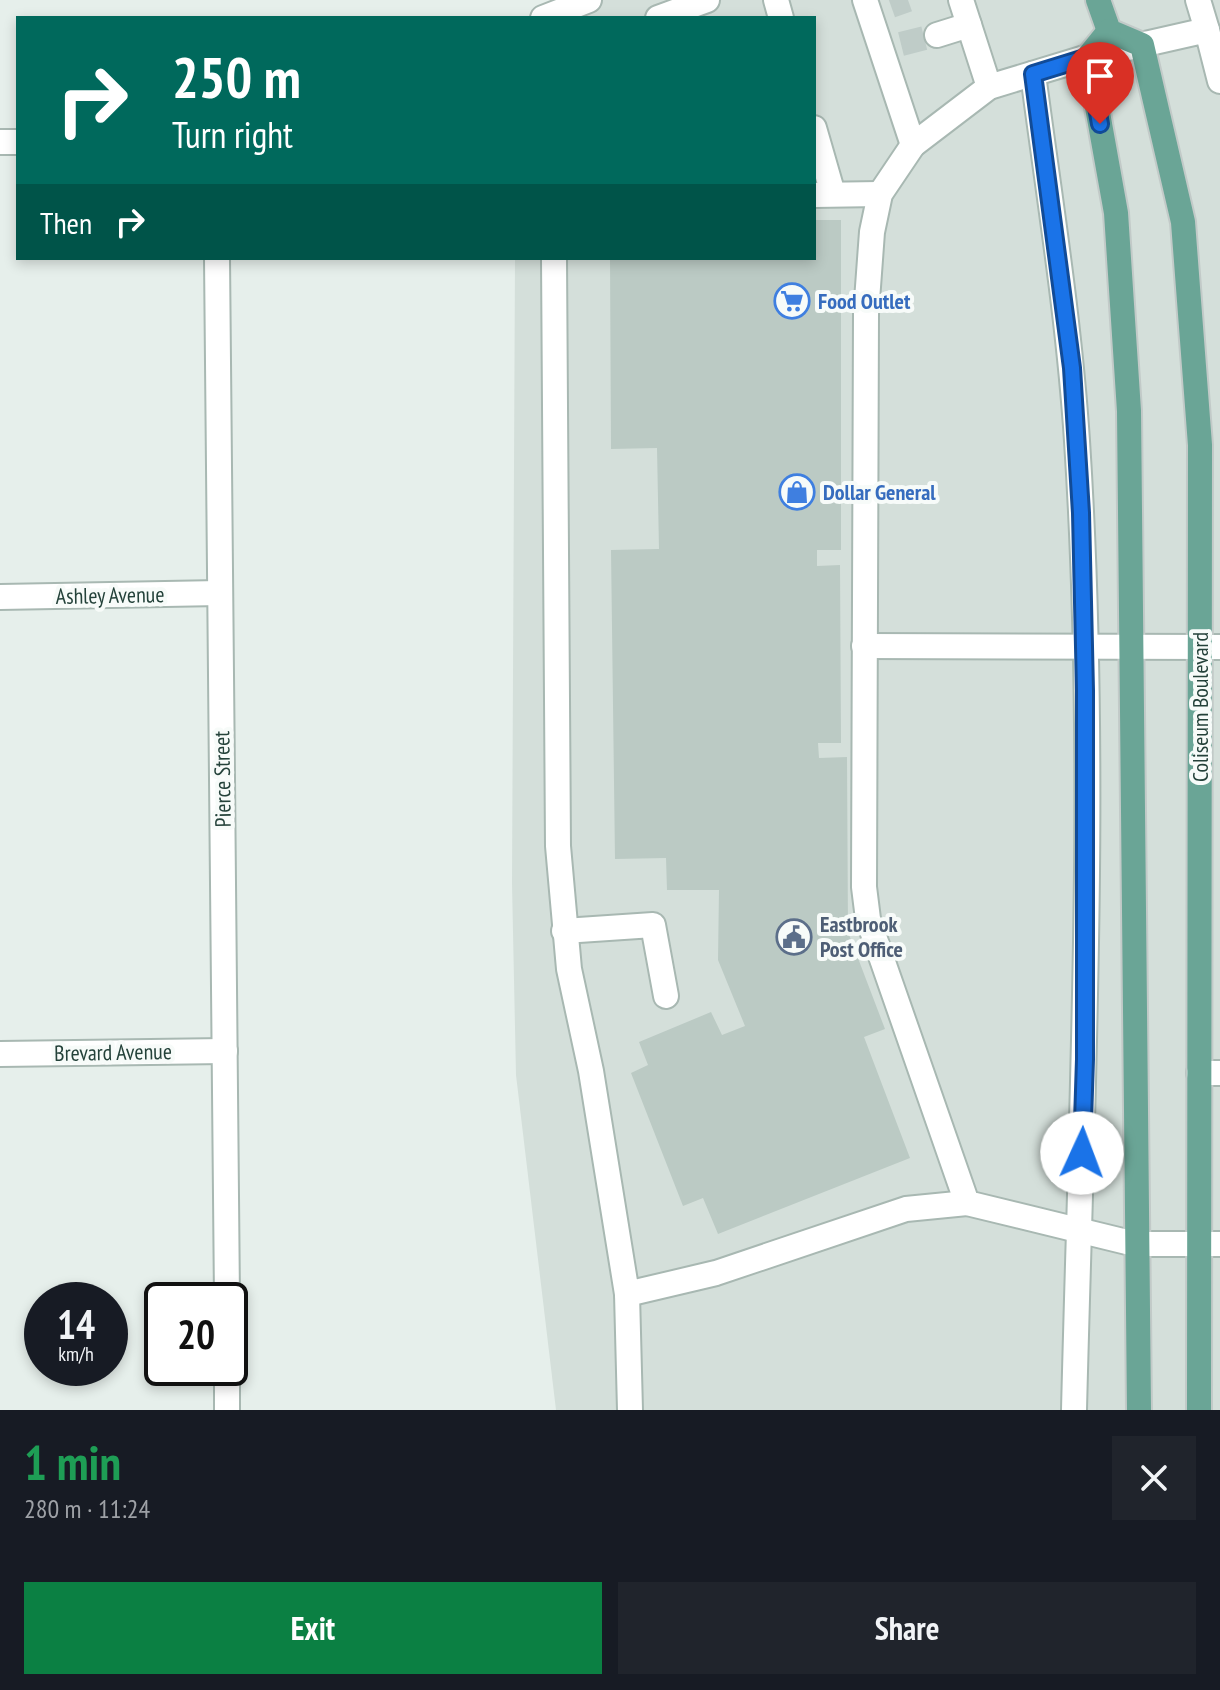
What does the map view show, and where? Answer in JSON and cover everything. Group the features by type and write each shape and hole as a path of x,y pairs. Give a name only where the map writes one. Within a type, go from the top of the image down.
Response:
{"main road":[{"path":"1098,0 1109,31 1142,45"},
{"path":"1109,31 1088,57 1116,213 1129,411 1139,1410"},
{"name":"Coliseum Boulevard","path":"1142,45 1183,222 1200,445 1210,648 1210,1243 1199,1410"}],"street":[{"path":"548,16 590,0"},
{"path":"961,0 989,87"},
{"path":"1198,0 1220,81"},
{"path":"666,16 706,6"},
{"path":"875,6 892,48 913,145"},
{"path":"937,35 969,25"},
{"path":"967,1203 871,936 864,887 866,314 872,232 880,194 913,145 989,87 1088,57 1207,30"},
{"path":"1033,74 1072,368 1081,513 1085,1059 1074,1410"},
{"path":"816,141 824,194 880,194"},
{"name":"Pierce Street","path":"217,260 227,1282"},
{"path":"554,260 558,846 564,931 627,1294 630,1410"},
{"name":"Ashley Avenue","path":"0,597 220,593"},
{"path":"864,646 1210,648"},
{"path":"564,931 653,925 666,996"},
{"name":"Brevard Avenue","path":"0,1054 225,1051"},
{"path":"627,1294 716,1273 906,1209 967,1203 1135,1244 1210,1243"},
{"path":"227,1386 227,1410"}],"shaded area":[{"path":"550,0 1220,0 1220,1410 556,1410 516,1075 512,884 515,260 816,260 816,16 556,16"}],"building":[{"path":"816,220 841,220 841,550 817,550 817,566 840,565 841,743 818,743 819,758 847,757 848,932 885,1029 864,1037 910,1158 718,1234 703,1198 683,1206 631,1073 648,1065 639,1042 711,1012 722,1035 745,1026 718,960 719,890 667,890 666,858 615,859 611,550 659,549 657,448 611,449 610,260 816,260"}],"tunnel":[{"path":"891,6 908,0"},
{"path":"901,44 937,35"}],"place":[{"name":"Food Outlet","path":"792,301"},
{"name":"Dollar General","path":"797,492"},
{"name":"Eastbrook Post Office","path":"794,937"}],"route":[{"path":"1082,1153 1085,691 1081,513 1072,368 1033,74 1088,57 1100,124"}]}
